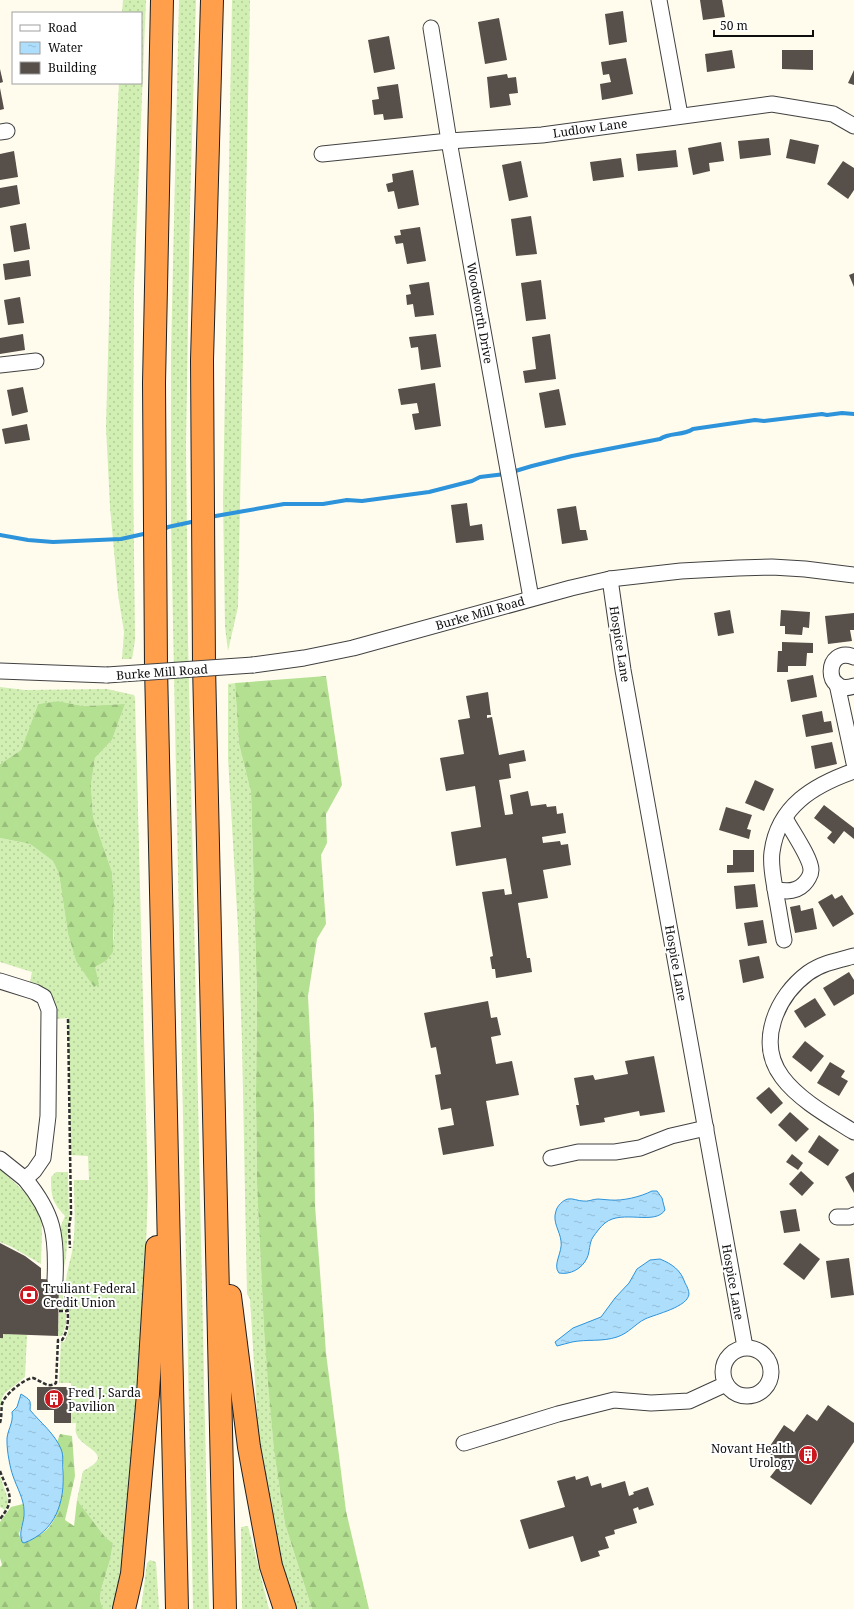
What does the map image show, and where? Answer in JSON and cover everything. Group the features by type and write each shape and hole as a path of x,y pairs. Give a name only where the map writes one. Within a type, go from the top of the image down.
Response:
{"highway":[{"path":"162,0 154,383 156,667 167,1084 177,1609"},
{"path":"212,0 202,360 204,673 225,1609"},
{"path":"124,1609 132,1574 148,1394 167,1084"},
{"path":"215,1187 249,1447 271,1566 286,1609"}],"street":[{"path":"659,0 680,115"},
{"name":"Woodworth Drive","path":"431,28 449,141 530,598"},
{"name":"Ludlow Lane","path":"322,154 449,141 542,135 680,115 772,104 834,114 854,126"},
{"path":"0,365 36,361"},
{"name":"Burke Mill Road","path":"0,671 107,675 253,665 304,658 352,648 530,598 610,579 681,571 772,567 854,575"},
{"name":"Hospice Lane","path":"610,579 623,670 745,1347"},
{"path":"854,657 842,656 833,662 830,672 831,677 837,684 843,687 854,686"},
{"path":"837,684 854,762"},
{"path":"784,940 775,889 772,853 776,836 785,818 799,799 814,788 854,770"},
{"path":"775,889 792,891 802,887 808,880 811,871 808,859 785,818"},
{"path":"854,956 825,964 810,972 800,980 775,1015 771,1026 770,1038 772,1056 776,1068 783,1078 808,1103 854,1132"},
{"path":"0,981 35,992 44,997 49,1010 48,1116 43,1158 34,1171 25,1179"},
{"path":"551,1158 578,1152 615,1152 640,1148 671,1136 706,1128"},
{"path":"0,1159 25,1179 43,1203 55,1240 59,1283"},
{"path":"838,1217 854,1216"},
{"path":"745,1347 755,1349 766,1357 770,1364 771,1373 768,1383 763,1390 756,1394 744,1396 732,1390 726,1384 723,1376 723,1369 725,1360 730,1354 745,1347"},
{"path":"464,1443 558,1414 614,1400 651,1403 689,1401 726,1384"}],"path":[{"path":"68,1019 71,1214 69,1227 69,1254"},
{"path":"0,1423 4,1398 26,1380 33,1378 45,1385 54,1385 56,1383 58,1340 62,1340 66,1330 67,1311 59,1283"},
{"path":"58,1311 67,1311"},
{"path":"0,1471 10,1499 7,1510 0,1519"}],"green space":[{"path":"123,0 146,0 134,288 133,467 135,640 132,659 122,659 124,632 118,594 110,507 106,427 111,247 119,84 142,84 142,12 122,12"},
{"path":"179,0 196,0 190,206 186,444 188,640 209,1609 193,1609 171,525 171,354"},
{"path":"232,0 250,0 238,607 228,651 225,627 223,500"},
{"path":"326,676 342,785 326,814 327,843 321,855 326,924 317,939 308,996 314,1115 315,1205 326,1353 346,1511 369,1609 312,1609 285,1524 274,1451 268,1383 257,1185 257,996 251,792 239,744 235,683"},
{"path":"235,683 239,744 251,792 257,996 257,1185 264,1330 274,1451 285,1524 312,1609 294,1609 282,1568 264,1480 258,1429 250,1299 247,1294 238,928 228,758 228,684"},
{"path":"0,687 25,690 107,689 134,695 135,698 148,1190 139,1438 120,1609 103,1609 100,1600 101,1590 110,1560 113,1543 105,1537 77,1500 83,1471 93,1465 97,1460 97,1456 79,1439 76,1432 76,1423 71,1423 71,1383 59,1383 61,1342 64,1342 69,1327 66,1281 74,1237 74,1180 89,1180 88,1156 71,1155 68,1018 56,1019 55,1005 50,995 42,987 30,982 32,972 0,962 0,838 30,844 53,861 59,874 68,934 76,961 95,967 106,961 114,939 112,872 93,817 91,785 95,758 112,740 125,704 83,706 58,701 38,704 21,750 0,764"},
{"path":"58,701 83,706 125,704 112,740 95,758 91,785 93,817 112,872 114,899 113,952 106,961 95,967 99,984 94,987 76,961 68,934 59,874 53,861 30,844 0,838 0,764 21,750 38,704"},
{"path":"0,1169 24,1192 39,1213 42,1231 41,1264 10,1246 0,1242"},
{"path":"56,1172 68,1172 69,1217 62,1290 65,1310 59,1310 60,1228 65,1216 57,1207 52,1194 51,1177"},
{"path":"59,1312 66,1313 66,1324 62,1336 58,1336"},
{"path":"3,1334 27,1335 25,1377 5,1393 2,1398 0,1408 0,1338 3,1338"},
{"path":"60,1434 72,1436 75,1476 65,1520 74,1526 77,1500 105,1537 113,1543 110,1560 101,1590 100,1600 103,1609 0,1609 0,1567 2,1565 0,1558 0,1522 11,1507 23,1504 24,1518 19,1534 22,1542 39,1535 52,1523 60,1505 64,1483 63,1461 57,1442"},
{"path":"0,1476 9,1502 5,1510 0,1507"},
{"path":"248,1526 269,1609 242,1609 241,1527"},
{"path":"150,1560 156,1562 159,1609 141,1609 147,1563"}],"water":[{"path":"652,1191 657,1191 662,1198 665,1210 660,1215 654,1217 620,1217 605,1223 593,1237 585,1262 579,1268 571,1272 559,1273 557,1270 557,1262 561,1250 561,1241 555,1215 562,1202 570,1199 585,1201 598,1199 620,1200 637,1197"},
{"path":"660,1259 676,1268 681,1274 688,1288 689,1294 683,1303 671,1310 645,1319 617,1337 570,1342 557,1346 555,1342 573,1328 601,1317 615,1298 629,1283 637,1269 650,1260"},
{"path":"21,1394 29,1400 30,1410 51,1433 61,1449 63,1470 62,1493 56,1514 44,1531 35,1538 24,1543 22,1542 21,1534 24,1507 11,1469 7,1442 12,1420 12,1412 17,1407"}],"building":[{"path":"700,0 722,0 725,17 703,20"},
{"path":"623,11 627,42 609,45 605,14"},
{"path":"499,18 507,60 485,64 478,22"},
{"path":"389,36 395,69 374,73 368,40"},
{"path":"732,50 735,68 707,72 705,54"},
{"path":"782,50 813,50 813,70 782,69"},
{"path":"626,58 633,94 602,100 600,84 611,82 609,74 603,75 601,62"},
{"path":"0,69 3,82 0,83"},
{"path":"854,70 854,85 848,83"},
{"path":"507,74 508,78 516,77 518,93 509,94 511,105 490,108 487,77"},
{"path":"398,84 403,118 384,120 383,114 374,115 372,100 379,99 377,87"},
{"path":"0,88 4,109 0,110"},
{"path":"769,138 771,155 740,159 738,141"},
{"path":"790,139 819,145 815,164 786,158"},
{"path":"721,142 724,161 709,163 710,171 693,175 688,148"},
{"path":"676,150 678,167 638,171 636,154"},
{"path":"14,151 18,177 0,180 0,154"},
{"path":"621,158 624,177 593,181 590,162"},
{"path":"521,161 528,197 509,201 502,165"},
{"path":"843,161 854,168 854,190 848,199 827,184"},
{"path":"413,170 419,205 398,209 394,191 388,192 386,184 393,182 392,174"},
{"path":"17,185 20,204 0,208 0,188"},
{"path":"531,216 537,254 516,256 511,219"},
{"path":"26,223 30,249 14,252 10,226"},
{"path":"420,227 426,261 407,264 403,243 396,244 394,236 401,235 400,230"},
{"path":"29,260 31,276 5,280 3,264"},
{"path":"854,273 854,287 849,275"},
{"path":"541,280 546,319 526,321 521,283"},
{"path":"429,282 434,315 415,317 413,304 407,305 406,295 411,294 409,285"},
{"path":"20,297 24,323 8,325 4,300"},
{"path":"23,334 25,350 0,354 0,338"},
{"path":"436,334 441,367 421,370 418,347 411,348 409,337"},
{"path":"550,334 556,379 525,383 523,371 536,369 532,337"},
{"path":"435,383 441,426 415,430 412,414 419,413 417,403 401,405 398,389"},
{"path":"23,387 28,412 12,416 7,390"},
{"path":"559,389 566,425 545,428 539,393"},
{"path":"27,424 30,440 5,444 2,429"},
{"path":"467,503 470,526 482,524 484,540 456,543 451,505"},
{"path":"576,506 580,530 586,530 588,540 562,544 557,509"},
{"path":"730,610 734,633 718,636 714,613"},
{"path":"781,610 810,612 809,628 803,627 802,635 785,634 785,626 780,626"},
{"path":"854,613 854,630 850,630 852,641 828,644 825,616"},
{"path":"782,642 813,643 813,653 807,653 806,666 788,666 788,672 777,672 778,651 782,651"},
{"path":"813,675 817,697 791,702 787,680"},
{"path":"488,692 491,715 487,715 487,718 492,717 499,755 524,750 526,761 509,764 511,778 499,780 505,815 513,814 510,795 528,791 531,806 546,804 547,807 556,806 557,814 563,813 566,833 542,837 543,843 560,841 561,845 568,844 571,865 543,870 548,898 518,903 527,958 530,958 532,972 496,978 495,969 492,969 490,957 493,956 482,892 504,889 505,895 512,894 506,858 456,866 451,832 481,827 475,786 446,791 440,758 464,754 458,720 470,718 466,696"},
{"path":"822,711 824,722 831,721 833,732 806,737 802,715"},
{"path":"832,742 837,764 815,769 811,746"},
{"path":"755,780 774,789 764,811 745,803"},
{"path":"824,805 854,828 854,839 844,831 834,844 827,838 832,832 814,818"},
{"path":"726,807 752,815 747,829 751,830 749,839 719,830"},
{"path":"733,850 754,850 754,872 727,873 727,865 733,865"},
{"path":"755,884 758,907 736,909 734,886"},
{"path":"832,894 835,899 842,895 854,914 833,927 818,902"},
{"path":"800,905 801,911 813,908 817,929 795,933 790,907"},
{"path":"763,920 767,943 748,946 744,923"},
{"path":"759,956 764,978 743,983 739,960"},
{"path":"849,972 854,980 854,994 834,1006 823,988"},
{"path":"815,998 826,1015 805,1028 794,1011"},
{"path":"488,1001 491,1018 497,1017 501,1035 491,1037 496,1064 512,1061 519,1095 486,1101 494,1146 443,1155 438,1128 454,1125 451,1108 441,1110 435,1075 441,1074 436,1047 431,1048 424,1013"},
{"path":"805,1041 824,1056 811,1072 792,1057"},
{"path":"654,1056 665,1112 640,1116 639,1111 604,1118 605,1122 580,1126 576,1105 579,1105 574,1078 593,1075 595,1080 628,1074 625,1061"},
{"path":"830,1062 845,1071 841,1077 848,1081 839,1096 817,1083"},
{"path":"769,1087 783,1103 771,1114 756,1098"},
{"path":"790,1112 809,1129 796,1142 778,1125"},
{"path":"819,1135 839,1150 828,1166 808,1152"},
{"path":"792,1154 803,1163 798,1170 786,1162"},
{"path":"801,1171 814,1183 802,1196 789,1184"},
{"path":"854,1172 854,1193 845,1177"},
{"path":"796,1209 800,1231 784,1233 780,1211"},
{"name":"Truliant Federal Credit Union","path":"0,1243 25,1256 41,1268 41,1279 59,1280 58,1336 3,1334 3,1338 0,1338"},
{"path":"800,1243 820,1259 804,1280 783,1264"},
{"path":"849,1258 854,1295 831,1298 826,1261"},
{"name":"Fred J. Sarda Pavilion","path":"37,1387 71,1387 71,1423 54,1423 54,1410 37,1410"},
{"name":"Novant Health Urology","path":"828,1405 854,1423 854,1442 811,1505 770,1477 777,1468 772,1464 776,1459 766,1452 784,1425 794,1432 807,1414 817,1421"},
{"path":"575,1476 576,1480 588,1476 591,1486 601,1483 602,1488 625,1481 629,1496 634,1494 633,1492 648,1487 654,1505 639,1510 638,1507 633,1509 637,1523 614,1530 615,1534 605,1537 609,1548 598,1551 600,1556 581,1562 573,1536 529,1549 520,1520 565,1507 557,1481"}],"waterway":[{"path":"512,472 572,456 660,439 668,435 685,433 693,429 755,420 764,421 822,414 854,414"},
{"path":"210,517 284,504 323,504 347,500 362,501 429,492 472,481 480,477 505,474"},
{"path":"163,530 168,527 196,521"},
{"path":"0,535 28,540 53,542 121,539 148,533"}],"place":[{"name":"Truliant Federal Credit Union","path":"29,1295"},
{"name":"Fred J. Sarda Pavilion","path":"54,1399"},
{"name":"Novant Health Urology","path":"808,1455"}]}
